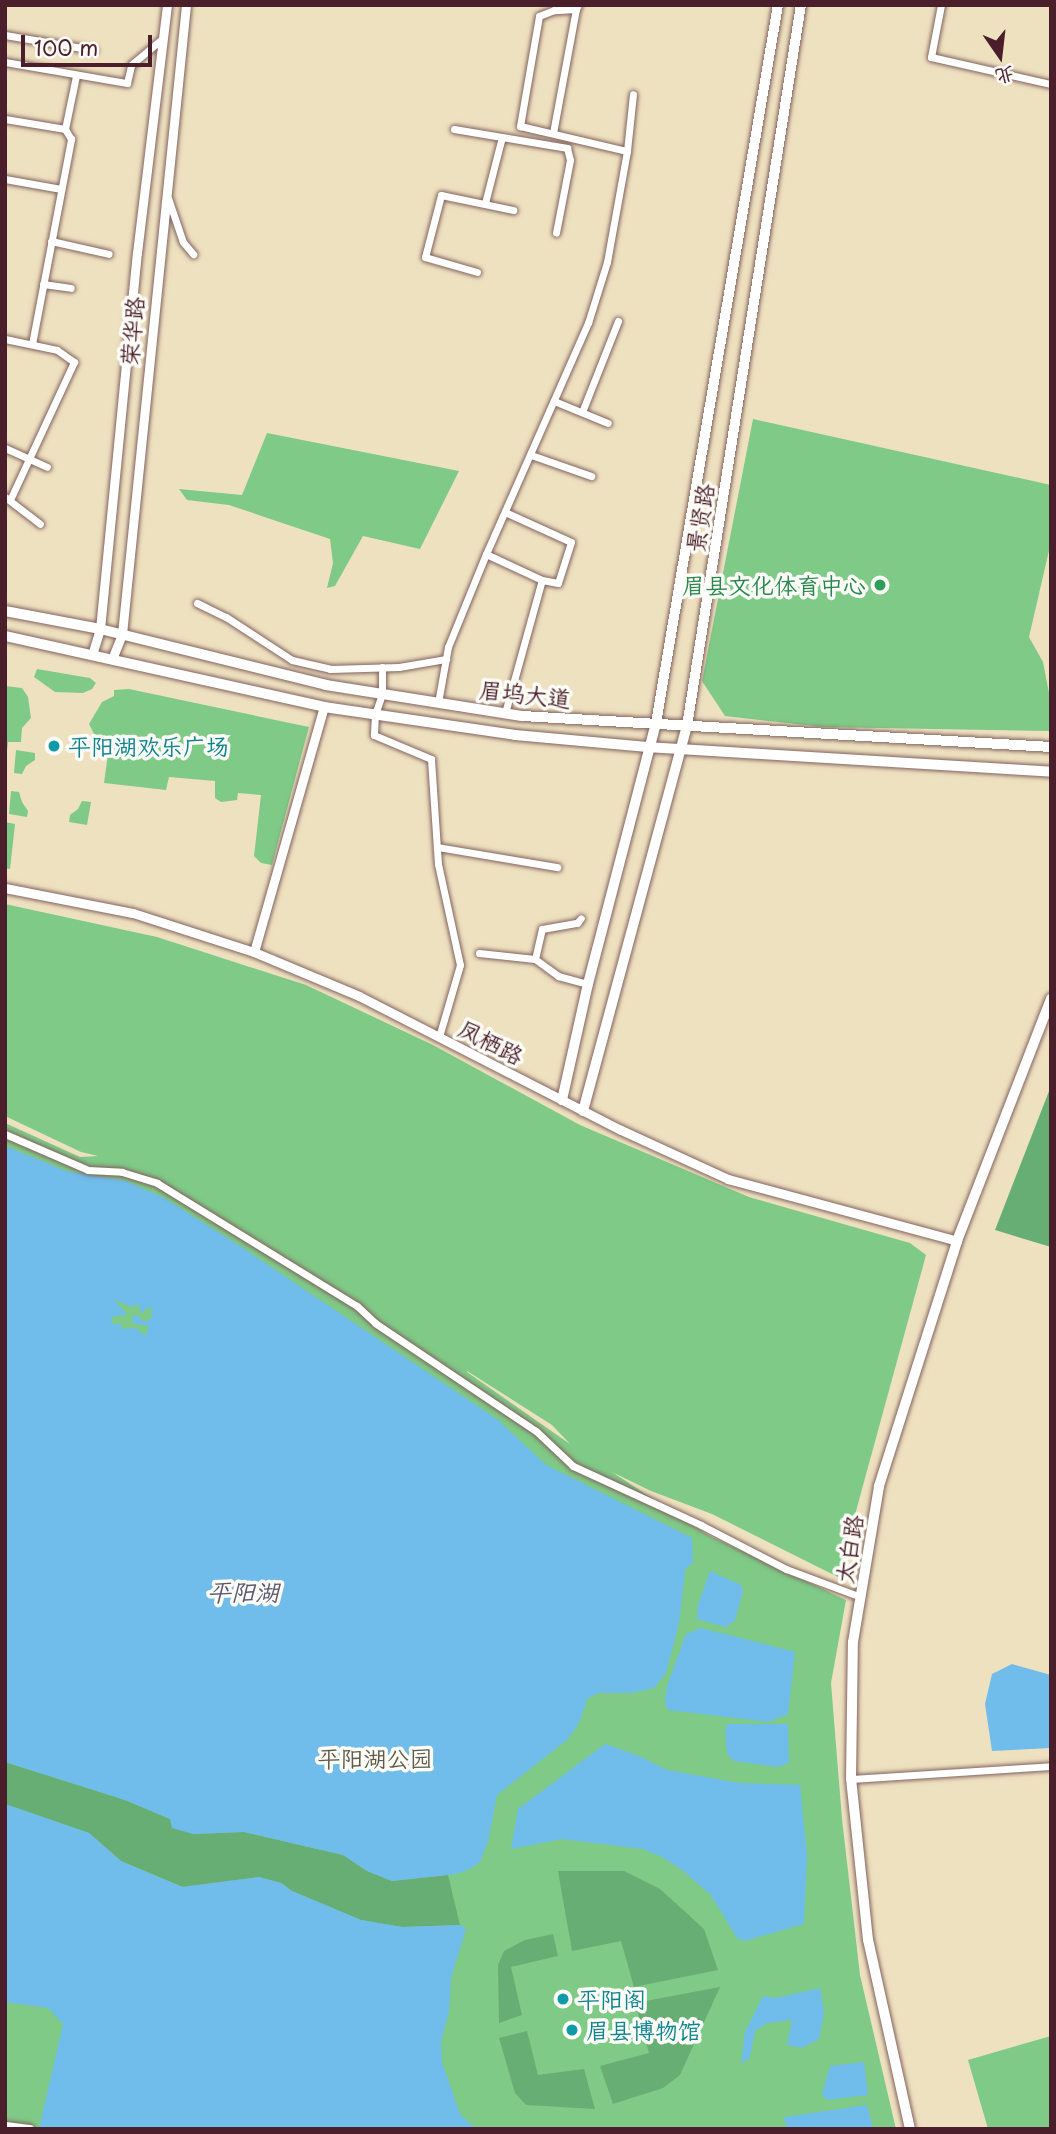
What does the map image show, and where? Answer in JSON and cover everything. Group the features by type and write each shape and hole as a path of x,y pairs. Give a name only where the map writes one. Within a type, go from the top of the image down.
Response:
{"main road":[{"name":"景贤路","path":"562,1100 647,747 656,723 778,5"},
{"name":"景贤路","path":"583,1111 687,726 801,5"},
{"name":"眉坞大道","path":"5,611 122,634 326,685 505,713 687,726 1051,745"},
{"name":"眉坞大道","path":"5,636 324,707 515,735 647,747 1049,772"},
{"name":"太白路","path":"910,2129 868,1940 851,1779 853,1642 879,1486 957,1241 1051,999"}],"street":[{"name":"荣华路","path":"92,655 100,629 137,253 167,5"},
{"name":"荣华路","path":"112,659 122,634 165,190 186,5"},
{"path":"941,5 931,57 1051,84"},
{"path":"554,133 577,7 554,10 539,16 520,127 627,150"},
{"path":"5,35 94,50"},
{"path":"5,62 127,83 131,65 163,37"},
{"path":"32,344 71,139 65,130 76,76"},
{"path":"438,702 446,659 485,554 588,323 607,262 627,150 633,94"},
{"path":"5,119 65,130"},
{"path":"525,141 527,127"},
{"path":"454,128 567,149 570,160 556,233"},
{"path":"485,203 502,137"},
{"path":"5,179 61,189"},
{"path":"165,190 183,243 193,254"},
{"path":"477,272 425,257 441,195 513,210"},
{"path":"51,241 109,254"},
{"path":"43,284 71,288"},
{"path":"582,412 618,321"},
{"path":"5,339 57,349 74,362 31,461 7,498 40,524"},
{"path":"554,401 608,423"},
{"path":"5,448 47,467"},
{"path":"531,455 592,476"},
{"path":"485,554 542,580 558,583 571,542 505,512"},
{"path":"505,713 542,580"},
{"path":"197,604 226,617 292,660 330,669 382,667 446,659"},
{"path":"382,667 382,694 375,714 374,735 431,759 437,847 460,965 439,1037"},
{"path":"254,952 324,707"},
{"path":"437,847 557,867"},
{"name":"凤栖路","path":"5,888 133,913 254,952 359,996 583,1111 728,1179 957,1241"},
{"path":"535,959 542,929 577,923 581,918"},
{"path":"479,953 535,959 558,975 588,984"},
{"path":"5,1134 88,1170 122,1172 157,1183 357,1306 375,1323 536,1432 573,1466 701,1525 786,1569 861,1597"},
{"path":"851,1779 1051,1766"},
{"path":"5,2124 30,2128"}],"green space":[{"name":"眉县文化体育中心","path":"753,419 1051,485 1051,542 1029,637 1043,662 1050,698 1051,731 823,727 725,716 702,681"},
{"path":"267,433 459,471 420,549 363,536 335,586 327,588 333,563 330,539 229,505 187,500 179,489 242,495"},
{"path":"37,669 90,678 96,683 92,689 83,693 55,692 34,677"},
{"path":"5,686 22,688 28,697 31,718 22,728 21,742 8,742 5,768"},
{"path":"129,689 309,727 272,865 261,863 254,856 261,795 238,793 237,800 221,802 215,798 215,781 169,777 166,790 104,783 108,754 95,750 97,740 89,724 102,702 114,696 114,690"},
{"path":"16,750 35,753 35,760 26,766 22,774 14,773"},
{"path":"11,791 19,792 28,811 27,817 9,814"},
{"path":"82,801 91,802 87,825 69,822 70,815 78,809"},
{"path":"5,822 15,824 10,869 5,868"},
{"name":"平阳湖公园","path":"5,904 157,937 306,985 433,1045 580,1125 749,1197 910,1243 926,1255 838,1577 712,1514 651,1491 612,1472 708,1535 846,1600 831,1683 842,1819 860,1975 896,2129 5,2129 5,1123 80,1157 98,1156 81,1152 5,1116","holes":["467,1371 552,1425 570,1444"]},
{"path":"1051,1086 1051,1247 995,1230"},
{"path":"5,1762 125,1800 170,1819 193,1834 244,1832 343,1855 367,1871 392,1881 448,1875 460,1925 402,1927 361,1920 292,1891 281,1883 259,1877 183,1887 121,1861 89,1833 5,1804"},
{"path":"558,1871 624,1871 660,1889 704,1929 718,1970 634,1987 621,1941 572,1951"},
{"path":"553,1934 558,1956 511,1967 522,2015 499,2023 498,1965 504,1951 525,1940"},
{"path":"720,1987 680,2075 663,2088 613,2104 600,2066 649,2053 635,2003"},
{"path":"527,2031 538,2075 584,2069 595,2109 526,2105 515,2093 499,2038"},
{"path":"1051,2036 1051,2129 988,2129 968,2060"}],"water":[{"name":"平阳湖","path":"5,1146 66,1171 126,1181 164,1198 498,1420 546,1465 692,1538 693,1562 685,1570 679,1623 666,1673 654,1688 631,1693 598,1693 587,1699 579,1723 568,1739 497,1795 488,1842 480,1862 456,1874 392,1881 367,1871 343,1855 244,1832 193,1834 172,1828 170,1819 125,1800 5,1762","holes":["114,1299 131,1307 138,1304 142,1315 142,1312 151,1306 152,1318 144,1322 137,1315 132,1317 134,1324 149,1326 145,1336 136,1328 121,1329 122,1324 111,1324 113,1316 127,1315"]},
{"path":"710,1571 741,1585 743,1591 735,1620 726,1627 697,1619 698,1605"},
{"path":"701,1628 795,1652 788,1714 768,1722 668,1710 665,1702 667,1686 686,1634"},
{"path":"1012,1664 1051,1675 1051,1748 992,1751 985,1704 992,1674"},
{"path":"728,1724 788,1724 789,1763 777,1767 734,1761 727,1754 725,1729"},
{"path":"605,1744 637,1755 667,1770 739,1783 800,1785 807,1856 804,1924 744,1941 737,1938 711,1895 682,1870 643,1849 562,1839 511,1849 518,1809"},
{"path":"5,1804 89,1833 121,1861 182,1887 259,1877 281,1883 292,1891 361,1920 402,1927 460,1925 466,1929 451,1978 449,2012 441,2041 442,2062 460,2114 476,2129 39,2129 63,2024 48,2008 5,2002"},
{"path":"820,1988 824,2012 819,2039 802,2048 787,2045 792,2020 767,2023 755,2031 750,2057 741,2064 745,2032 763,1996 776,1998"},
{"path":"864,2062 868,2095 827,2100 822,2094 830,2066"},
{"path":"867,2105 873,2129 787,2129 784,2117"}],"place":[{"name":"眉县文化体育中心","path":"880,585"},
{"name":"平阳湖欢乐广场","path":"54,746"},
{"name":"平阳阁","path":"563,1999"},
{"name":"眉县博物馆","path":"572,2030"}]}
